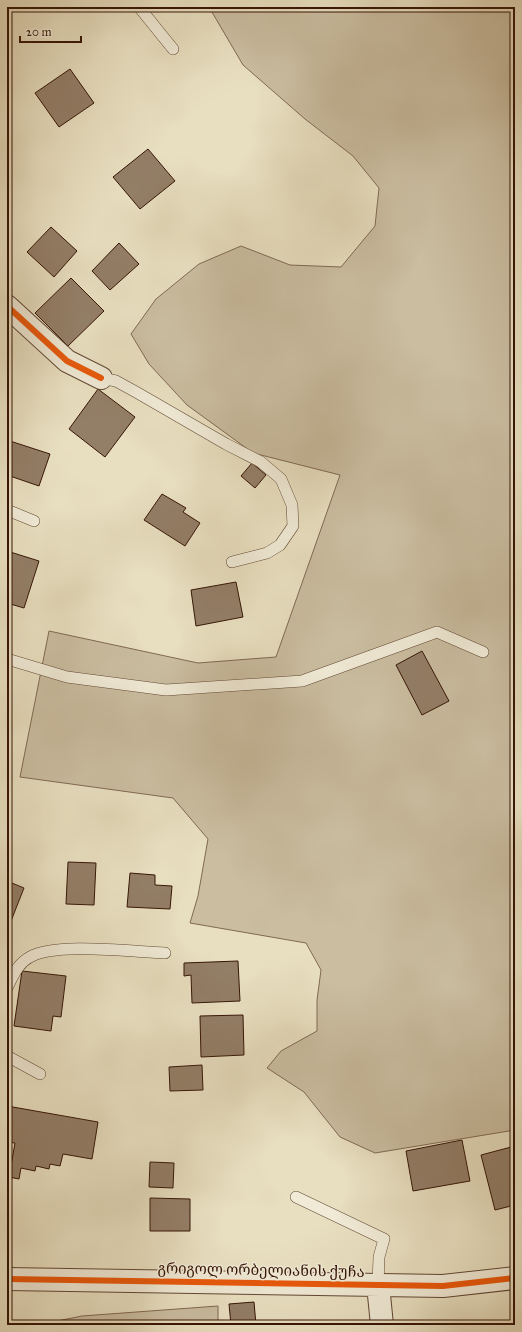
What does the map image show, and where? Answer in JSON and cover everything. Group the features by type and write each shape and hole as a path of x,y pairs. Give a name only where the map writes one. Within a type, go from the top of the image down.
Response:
{"street":[{"path":"7,306 68,361 101,378"},
{"name":"გრიგოლ ორბელიანის ქუჩა","path":"7,1279 443,1286 515,1278"},
{"path":"378,1285 382,1325"}],"lane":[{"path":"139,7 173,49"},
{"path":"101,378 116,381 226,444 261,462 281,479 292,505 293,526 280,544 267,553 232,562"},
{"path":"7,510 34,521"},
{"path":"7,659 67,676 166,690 302,681 437,632 483,652"},
{"path":"7,988 16,968 30,956 50,951 86,950 165,953"},
{"path":"7,1056 40,1074"},
{"path":"296,1197 384,1239 379,1257 378,1285"}],"shaded area":[{"path":"209,7 515,7 515,1130 375,1153 340,1137 304,1092 267,1068 281,1051 317,1031 317,1000 321,970 306,943 190,923 198,896 208,839 173,798 20,777 49,631 198,663 276,657 340,475 253,453 187,405 149,364 131,334 156,299 199,264 241,246 290,265 341,267 375,226 379,188 353,156 305,119 243,65"},
{"path":"218,1306 218,1325 37,1325 82,1316"}],"building":[{"path":"70,69 94,103 59,127 35,93"},
{"path":"148,149 175,181 140,209 113,177"},
{"path":"51,227 77,251 54,277 27,252"},
{"path":"119,243 139,264 110,290 92,271"},
{"path":"71,278 104,311 68,346 35,313"},
{"path":"98,389 135,417 105,457 69,429"},
{"path":"10,441 50,454 39,486 7,475 7,451"},
{"path":"252,463 266,475 255,488 241,476"},
{"path":"162,494 186,508 183,512 200,523 185,546 144,520"},
{"path":"7,551 39,561 24,608 7,603"},
{"path":"236,582 243,617 196,626 191,590"},
{"path":"422,651 449,701 422,715 396,665"},
{"path":"68,862 96,863 94,905 66,904"},
{"path":"130,873 155,875 155,885 172,886 170,909 127,907"},
{"path":"7,881 24,888 11,921 7,920"},
{"path":"238,961 240,1001 192,1003 191,975 184,976 184,963"},
{"path":"22,971 66,976 61,1017 53,1016 51,1031 14,1026"},
{"path":"243,1015 244,1055 201,1057 200,1016"},
{"path":"202,1065 203,1090 170,1091 169,1067"},
{"path":"7,1106 98,1122 92,1159 63,1154 60,1166 50,1164 49,1169 36,1166 35,1171 21,1168 19,1179 9,1177 15,1143 7,1142"},
{"path":"462,1140 470,1181 413,1191 406,1151"},
{"path":"515,1146 515,1205 495,1210 481,1155"},
{"path":"150,1162 174,1163 173,1188 149,1187"},
{"path":"150,1198 190,1199 190,1231 150,1231"},
{"path":"254,1302 256,1325 231,1325 229,1304"}],"cycle path":[{"path":"7,306 67,361 101,378"},
{"path":"7,1279 443,1286 515,1278"}]}
